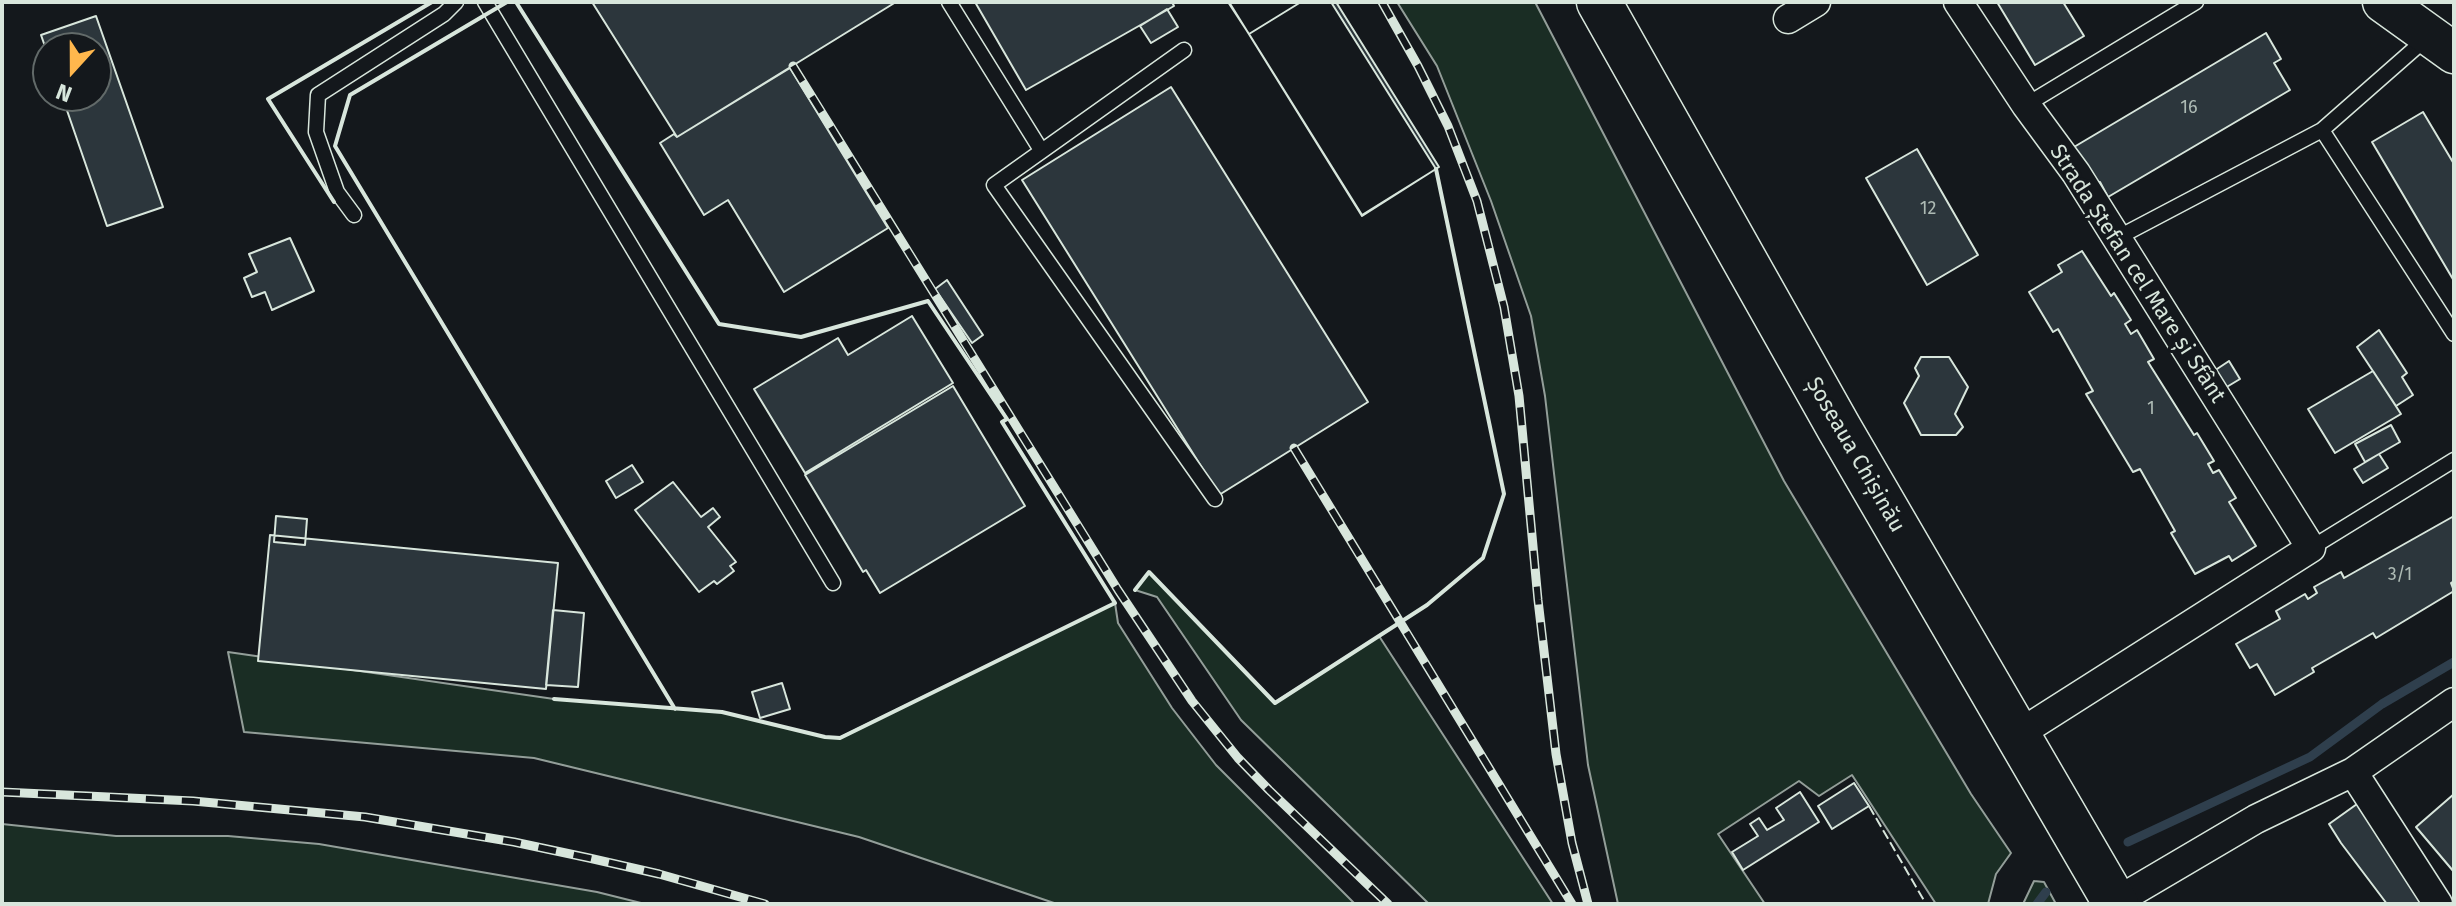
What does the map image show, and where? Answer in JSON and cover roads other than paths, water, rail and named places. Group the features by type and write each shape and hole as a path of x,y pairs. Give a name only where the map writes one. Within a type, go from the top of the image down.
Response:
{"highway":[{"name":"Șoseaua Chișinău","path":"1599,2 1831,415 2116,903"}],"street":[{"path":"1788,19 1816,2"},
{"name":"Strada Ștefan cel Mare și Sfânt","path":"1958,2 2026,105 2076,173 2311,548"},
{"path":"2383,2 2442,45"},
{"path":"2017,735 2311,548"},
{"path":"2116,903 2256,819 2353,772 2454,702"},
{"path":"2353,772 2438,904"}],"lane":[{"path":"354,215 337,192 316,132 318,95 444,14 456,2"},
{"path":"485,2 833,583"},
{"path":"949,2 1041,150"},
{"path":"2026,105 2196,2"},
{"path":"2117,238 2322,130 2442,45"},
{"path":"1184,50 994,185 1215,499"},
{"path":"2322,130 2454,334"},
{"path":"2311,548 2454,460"}],"waterway":[{"path":"2128,842 2310,757 2382,704 2454,662"},
{"path":"2037,904 2046,892"}],"railway":[{"path":"1382,2 1448,126 1477,201 1504,307 1519,396 1556,754 1572,843 1588,904"},
{"path":"793,66 1118,590 1192,701 1238,758 1388,904"},
{"path":"1294,448 1572,904"},
{"path":"2,792 193,801 365,817 589,858 765,904"}]}
